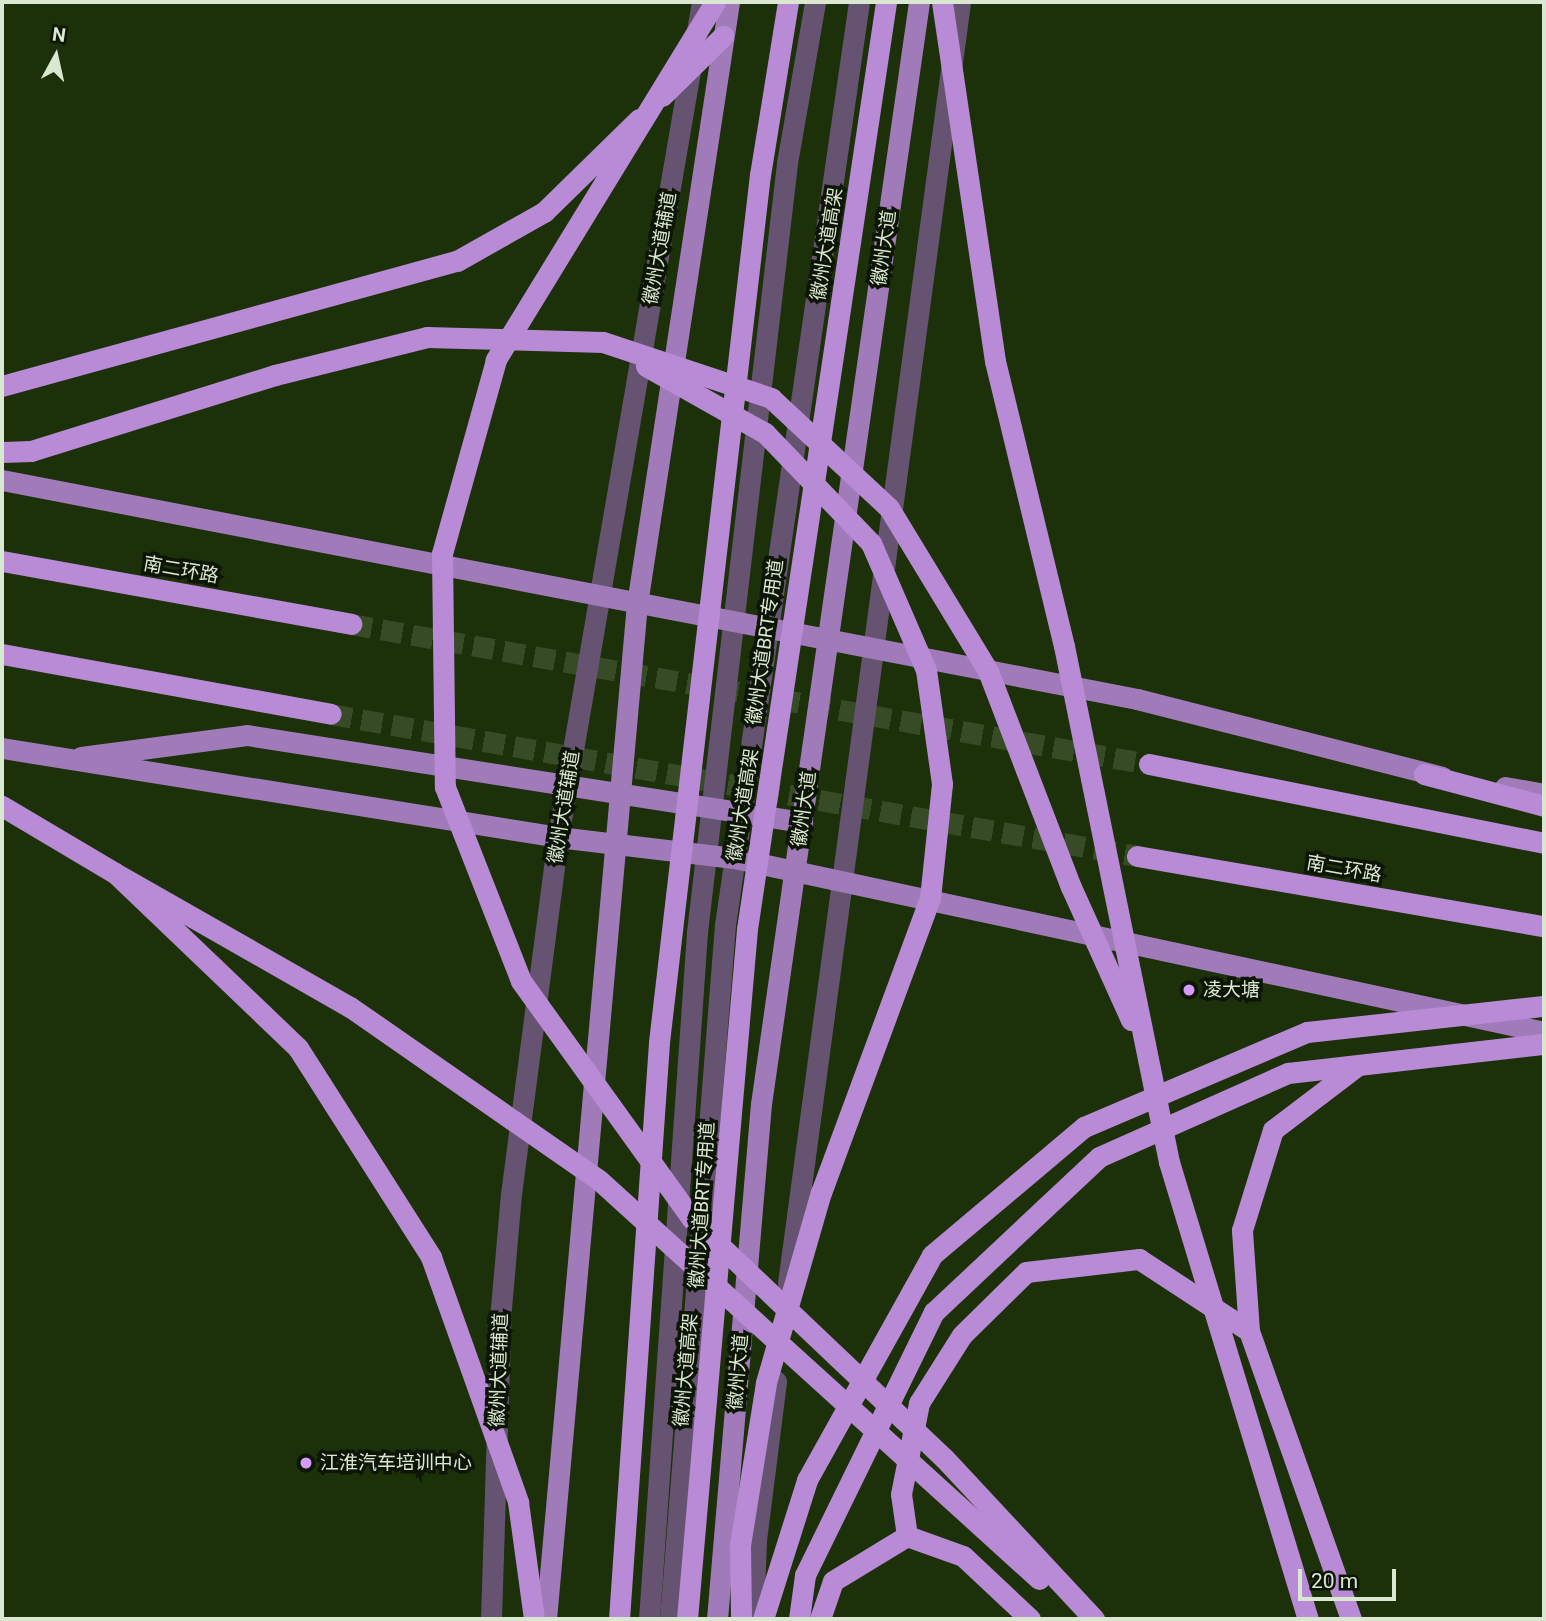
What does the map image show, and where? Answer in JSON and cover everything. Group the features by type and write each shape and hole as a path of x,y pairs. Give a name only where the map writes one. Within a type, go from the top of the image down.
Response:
{"highway":[{"path":"715,2 496,360 442,554 445,787 521,981 692,1219 944,1458 1094,1619"},
{"path":"619,1619 659,1042 760,175 788,2"},
{"name":"徽州大道高架","path":"687,1619 747,929 886,2"},
{"path":"942,2 995,361 1065,646 1169,1162 1308,1619"},
{"path":"2,386 457,261 544,212 723,36"},
{"path":"2,452 31,451 275,375 427,337 603,342 771,398 889,508 988,671 1071,887 1147,1054"},
{"path":"603,342 765,433 871,543 926,670 942,783 930,898 821,1192 766,1383 740,1545 741,1619"},
{"name":"南二环路","path":"2,561 351,624"},
{"path":"2,654 331,714"},
{"path":"1149,764 1544,843"},
{"path":"1424,774 1544,806"},
{"path":"2,806 350,1007 599,1180 1082,1619"},
{"name":"南二环路","path":"1137,856 1544,926"},
{"path":"116,873 298,1048 431,1257 518,1502 534,1619"},
{"path":"762,1619 807,1480 932,1255 1084,1127 1307,1032 1544,1006"},
{"path":"799,1619 805,1575 934,1312 1099,1157 1288,1073 1544,1044"},
{"path":"1351,1619 1249,1331 1242,1230 1273,1130 1358,1066"},
{"path":"907,1536 901,1494 919,1404 962,1335 1026,1272 1139,1259 1249,1331"},
{"path":"820,1619 833,1581 907,1536"},
{"path":"907,1536 963,1556 1030,1619"}],"main road":[{"path":"546,1619 612,844 637,604 729,2"},
{"name":"徽州大道","path":"717,1619 761,1104 919,2"},
{"path":"2,480 1137,699 1424,774 1544,794"},
{"path":"65,759 247,735 802,822"},
{"path":"2,748 558,837 734,858 1544,1032"}],"street":[{"name":"徽州大道辅道","path":"491,1619 501,1308 558,837 702,2"},
{"name":"徽州大道BRT专用道","path":"649,1619 706,855 787,163 815,2"},
{"name":"徽州大道BRT专用道","path":"670,1619 734,858 859,2"},
{"path":"753,1619 756,1540 840,881 960,2"}],"tunnel":[{"path":"351,624 1149,764"},
{"path":"331,714 1137,856"}],"place":[{"name":"凌大塘","path":"1189,990"},
{"name":"江淮汽车培训中心","path":"306,1463"}]}
